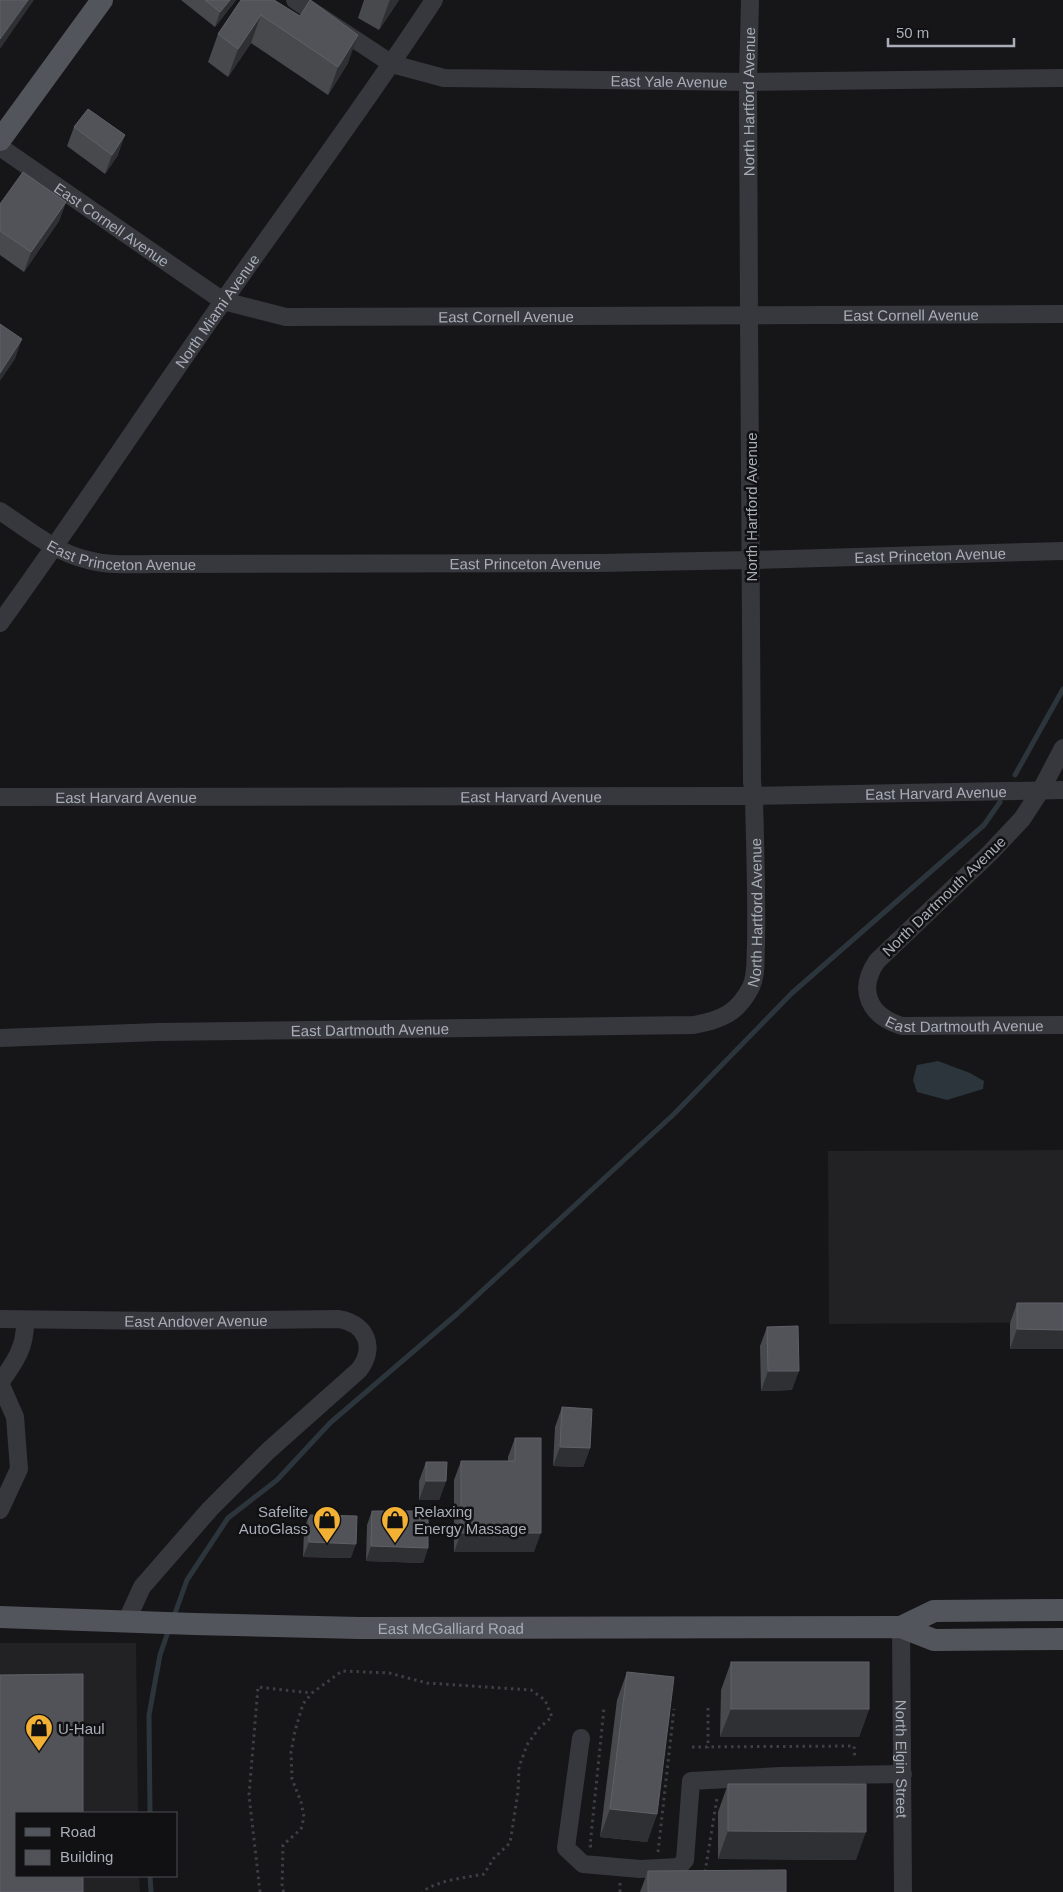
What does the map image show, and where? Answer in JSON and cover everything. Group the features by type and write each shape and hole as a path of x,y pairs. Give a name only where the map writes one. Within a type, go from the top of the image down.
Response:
{"main road":[{"path":"0,140 102,0"},
{"name":"East McGalliard Road","path":"902,1627 934,1610 1063,1610"},
{"name":"East McGalliard Road","path":"0,1617 359,1628 902,1627 934,1640 1063,1640"}],"street":[{"name":"East Yale Avenue","path":"295,0 392,64 444,78 748,82 1063,78"},
{"name":"North Miami Avenue","path":"0,623 55,547 223,301 392,64 434,0"},
{"name":"North Hartford Avenue","path":"736,1008 752,985 755,972 756,930 754,796 752,782 748,82 750,0"},
{"name":"East Cornell Avenue","path":"0,146 223,301 286,317 1063,314"},
{"name":"East Princeton Avenue","path":"0,511 55,547 78,558 91,561 154,564 589,563 1063,551"},
{"name":"North Dartmouth Avenue","path":"873,1008 868,998 866,982 869,972 877,961 990,853 1022,819 1041,790 1063,748"},
{"name":"East Harvard Avenue","path":"0,797 754,796 1063,790"},
{"name":"East Dartmouth Avenue","path":"0,1038 168,1032 694,1025 714,1021 736,1008"},
{"name":"East Dartmouth Avenue","path":"873,1008 880,1016 890,1022 909,1027 1063,1025"},
{"name":"East Andover Avenue","path":"0,1319 164,1321 339,1319 348,1320 356,1325 367,1342 368,1355 359,1370 268,1451 210,1509 142,1587 136,1622"},
{"path":"0,1510 19,1469 15,1417 0,1383 20,1352 24,1338 25,1320"},
{"name":"North Elgin Street","path":"902,1627 903,1892"},
{"path":"581,1738 566,1848 583,1864 640,1869 679,1867 685,1860 691,1781 780,1776 903,1774"}],"path":[{"path":"284,1892 282,1889 284,1845 301,1829 304,1817 301,1802 292,1779 291,1752 303,1704 312,1693 342,1671 389,1673 427,1683 531,1690 546,1700 552,1717 539,1728 527,1745 519,1767 518,1792 510,1843 494,1858 484,1874 457,1879 427,1888 422,1892"},
{"path":"260,1892 249,1795 258,1687 312,1693"},
{"path":"599,1847 590,1846 604,1708"},
{"path":"708,1708 708,1748"},
{"path":"650,1852 658,1853 674,1709"},
{"path":"692,1747 854,1746 855,1764"},
{"path":"705,1872 717,1798 726,1798"}],"shaded area":[{"path":"938,1061 970,1073 984,1081 983,1089 947,1100 917,1092 913,1080 917,1065"},
{"path":"1063,1150 1063,1322 829,1324 828,1151"},
{"path":"0,1643 136,1643 138,1812 15,1812 15,1877 139,1877 140,1892 0,1892"}],"building":[{"path":"0,0 28,0 0,39"},
{"path":"205,0 230,0 220,12"},
{"path":"241,0 274,0 300,16 310,0 358,35 338,67 261,15 238,49 218,34"},
{"path":"88,109 125,135 112,155 74,127"},
{"path":"23,172 66,202 31,252 0,231 0,204"},
{"path":"0,324 22,339 0,373"},
{"path":"1017,1303 1063,1303 1063,1330 1017,1329"},
{"path":"798,1326 799,1371 768,1371 767,1327"},
{"path":"562,1407 592,1409 590,1448 560,1447"},
{"path":"515,1438 541,1438 541,1533 461,1533 461,1461 515,1461"},
{"path":"426,1462 447,1462 446,1481 426,1481"},
{"path":"372,1511 428,1511 428,1548 371,1546"},
{"path":"309,1515 357,1516 356,1544 309,1542"},
{"path":"731,1662 869,1662 869,1709 731,1709"},
{"path":"627,1672 674,1677 657,1814 610,1809"},
{"name":"U-Haul","path":"83,1674 83,1812 15,1812 15,1877 83,1877 83,1892 0,1892 0,1675"},
{"path":"728,1784 866,1784 866,1832 728,1831"},
{"path":"786,1870 786,1892 648,1892 648,1871"}],"waterway":[{"path":"1015,775 1063,689"},
{"path":"174,1616 187,1580 228,1518 277,1480 330,1423 457,1314 674,1114 792,993 984,825 1000,802"},
{"path":"150,1812 149,1715 160,1655 169,1629"},
{"path":"150,1877 151,1892"}],"place":[{"name":"Safelite AutoGlass","path":"327,1544"},
{"name":"Relaxing Energy Massage","path":"395,1544"},
{"name":"U-Haul","path":"39,1752"}]}
